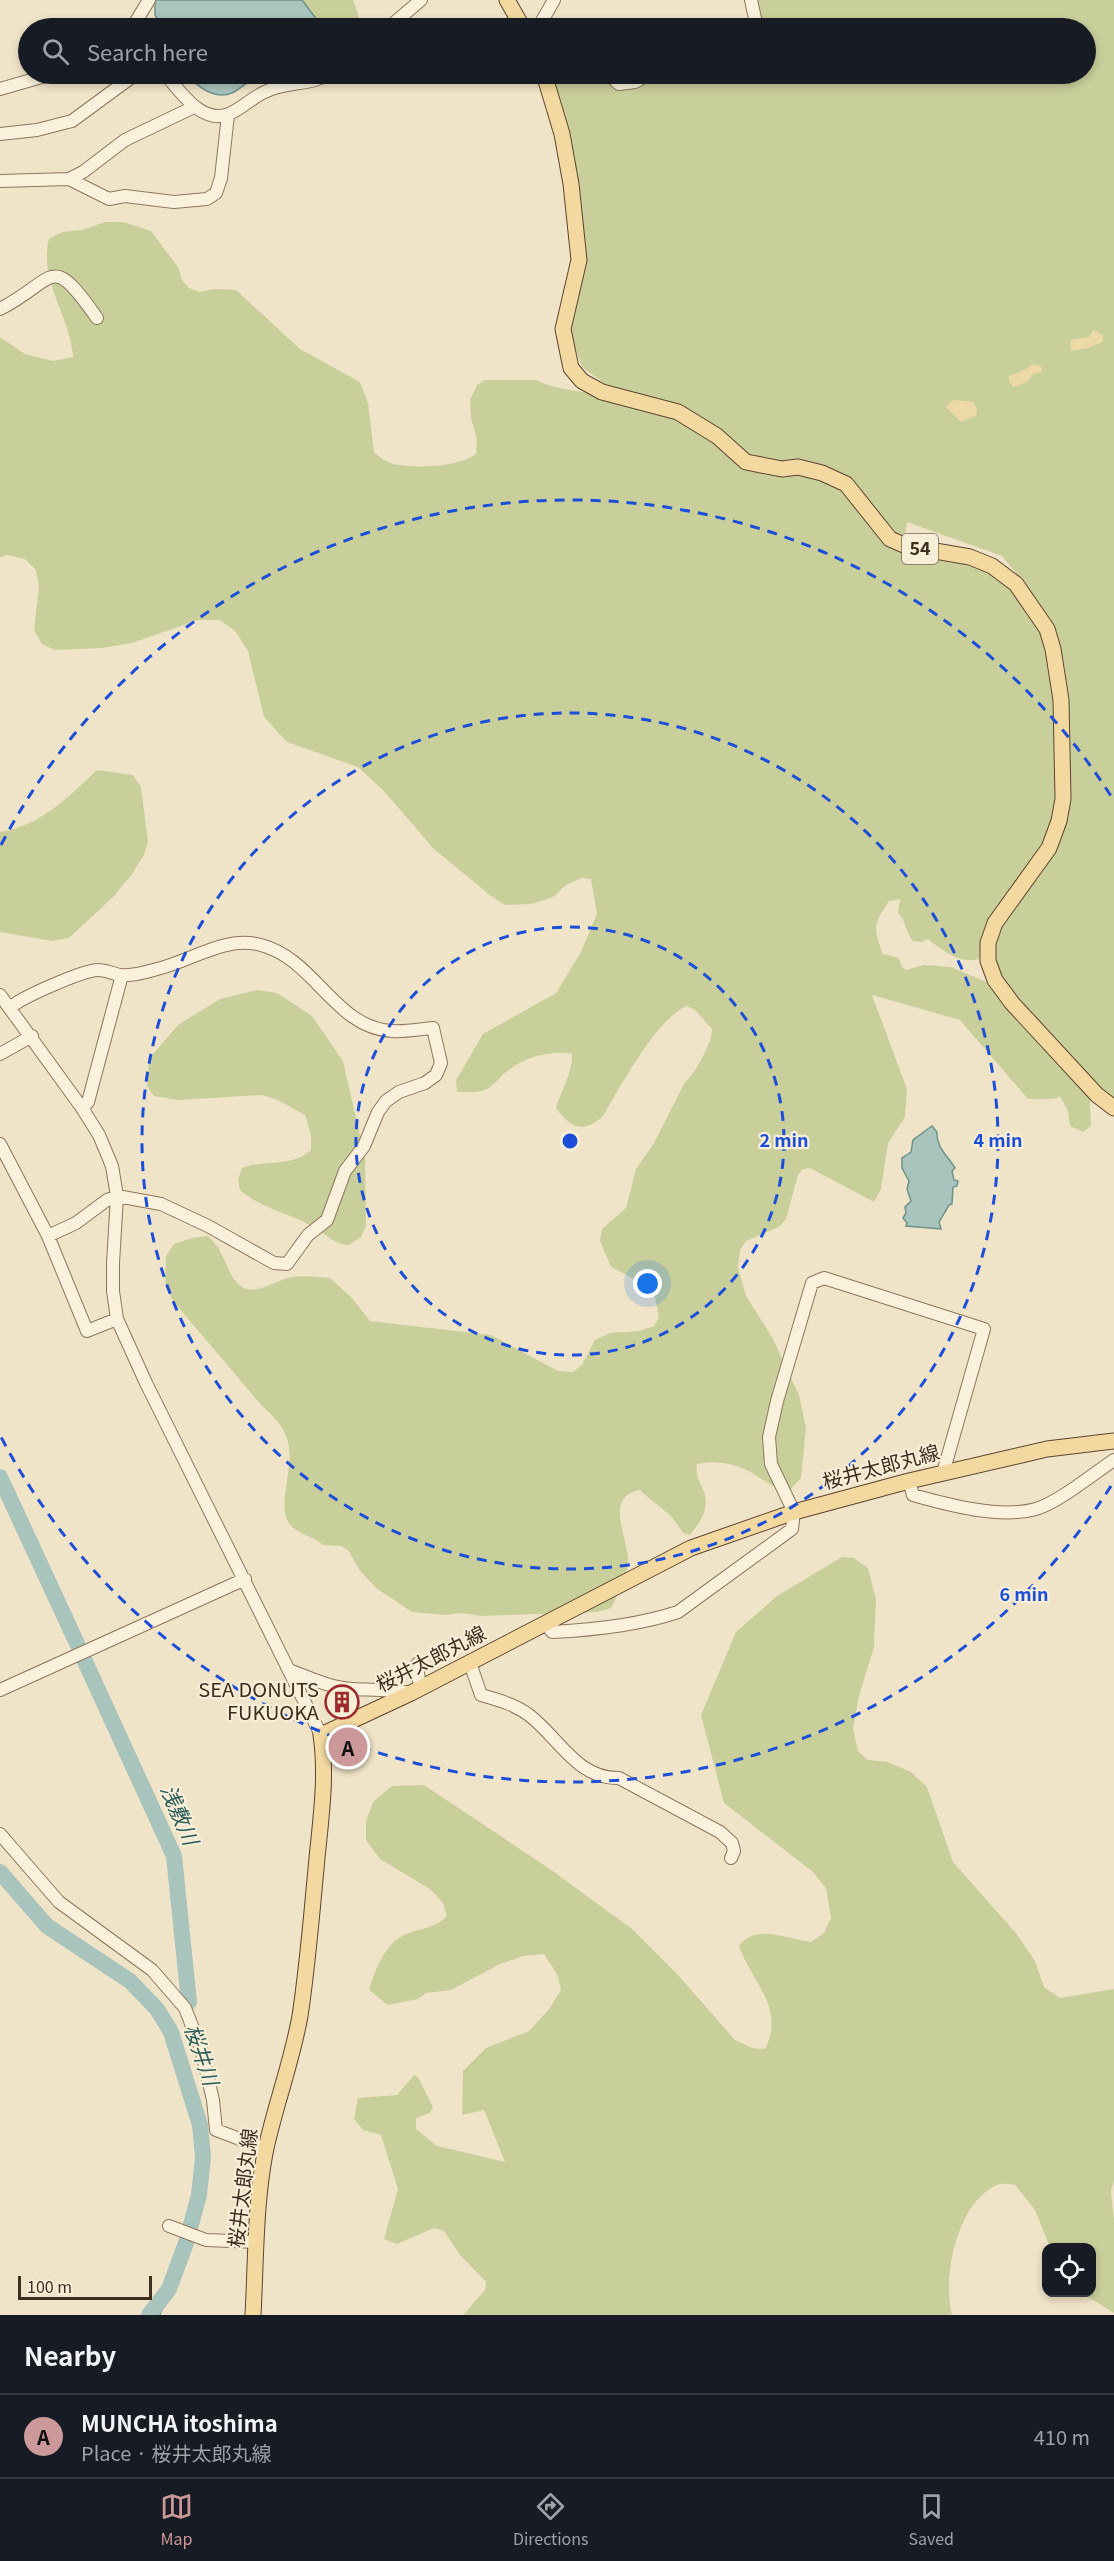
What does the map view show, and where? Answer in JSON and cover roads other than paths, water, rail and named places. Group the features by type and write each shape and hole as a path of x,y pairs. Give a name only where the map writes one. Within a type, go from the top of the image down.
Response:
{"main road":[{"path":"507,0 517,18"},
{"name":"54","path":"547,84 562,134 571,184 579,260 563,329 571,368 582,381 602,392 678,412 717,436 746,462 782,469 798,467 822,473 846,484 891,539 906,546 970,557 992,566 1016,584 1047,629 1053,648 1061,700 1063,799 1059,821 1049,848 995,923 988,943 988,961 995,980 1011,1004 1097,1095 1114,1108"},
{"name":"桜井太郎丸線","path":"253,2315 266,2149 300,2016 321,1807 324,1755 321,1735 415,1691 691,1548 794,1512 909,1481 1047,1449 1114,1441"}],"street":[{"path":"136,18 149,0"},
{"path":"400,18 421,0"},
{"path":"544,18 554,0"},
{"path":"752,0 755,18"},
{"path":"0,89 18,84"},
{"path":"0,134 37,130 72,121 122,84"},
{"path":"174,84 194,107 205,113 228,115 266,91 299,84"},
{"path":"0,181 69,179 83,172 125,140 194,107"},
{"path":"69,179 109,199 142,196 174,202 207,199 216,192 221,178 228,115"},
{"path":"0,309 50,276 62,276 75,287 97,318"},
{"path":"11,1007 25,996 92,971 122,975 155,970 234,941 261,944 299,965 317,981 338,1006 362,1022 390,1031 433,1028 441,1063 432,1079 399,1092 386,1101 378,1112 364,1146 349,1163 327,1220 308,1235 287,1264 274,1263 208,1226 161,1204 117,1196 107,1200 76,1223 48,1236"},
{"path":"82,1108 88,1102 122,975"},
{"path":"0,995 32,1036 99,1135 112,1166 117,1196 113,1263 113,1291 117,1319 146,1383 321,1735"},
{"path":"0,1054 32,1036"},
{"path":"0,1144 48,1236 87,1331 117,1319"},
{"path":"546,1624 552,1632 580,1630 661,1618 678,1612 792,1529 794,1512 771,1464 769,1437 777,1401 812,1283 824,1278 984,1329 943,1473"},
{"path":"909,1481 914,1495 938,1502 1014,1512 1037,1508 1114,1460"},
{"path":"0,1690 245,1579"},
{"path":"470,1663 481,1695 513,1705 530,1716 583,1768 602,1778 619,1778 720,1832 732,1843 734,1851 731,1858"},
{"path":"289,1670 326,1684 352,1689 415,1691 417,1664"},
{"path":"0,1834 58,1902 152,1970 185,2008 201,2049 213,2100 216,2130 266,2149"},
{"path":"169,2226 206,2240 257,2242"}],"water":[{"path":"155,0 302,0 316,18 157,18"},
{"path":"197,84 245,84 226,95 201,88"},
{"path":"932,1126 937,1132 940,1147 955,1168 952,1171 954,1180 958,1181 957,1186 953,1187 952,1204 949,1205 939,1222 941,1229 906,1226 907,1223 903,1218 906,1213 905,1207 911,1201 907,1189 909,1181 902,1168 902,1158 911,1152 913,1140"}],"waterway":[{"name":"浅敷川","path":"0,1477 80,1650"},
{"name":"浅敷川","path":"83,1657 174,1856 189,2002"},
{"name":"桜井川","path":"0,1872 47,1926 130,1981 157,2009 171,2032 200,2125 203,2157 199,2195 186,2243 169,2289 149,2315"},
{"name":"桜井川","path":"159,2315 169,2289"}],"place":[{"name":"SEA DONUTS FUKUOKA","path":"342,1702"},
{"name":"MUNCHA itoshima","path":"348,1747"}]}
